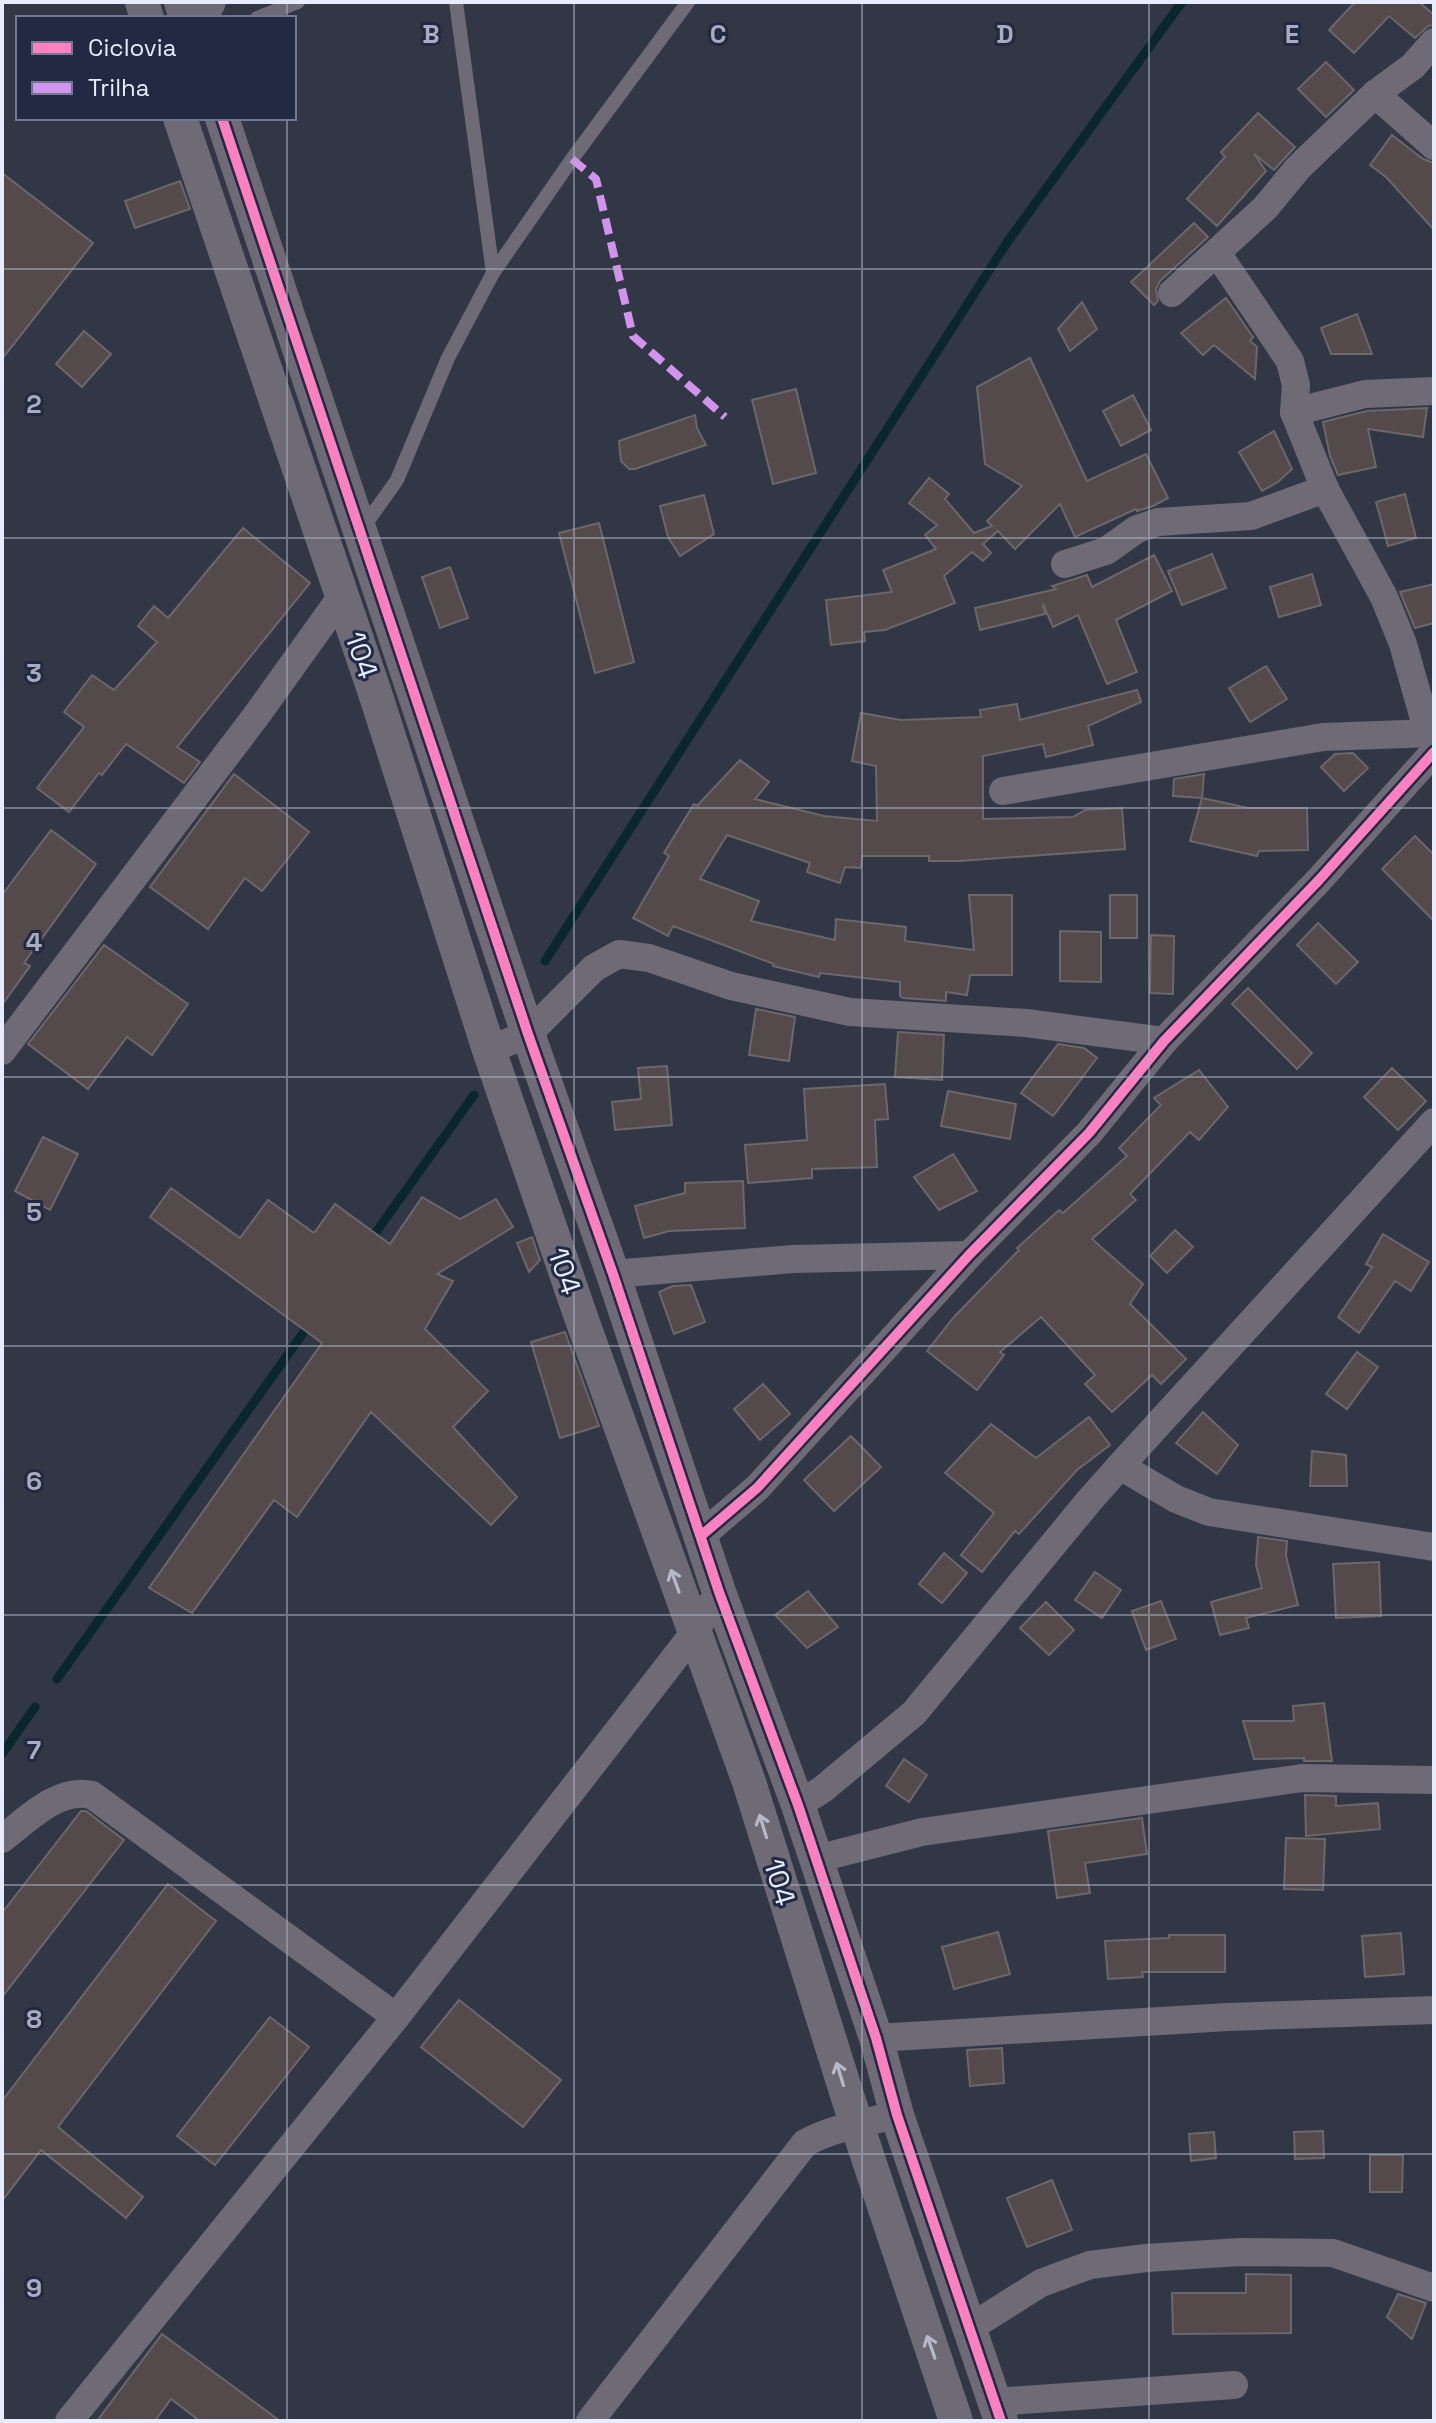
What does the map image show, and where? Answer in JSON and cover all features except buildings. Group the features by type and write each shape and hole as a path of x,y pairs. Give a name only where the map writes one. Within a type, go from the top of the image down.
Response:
{"street":[{"path":"1172,293 1265,208 1298,168 1375,94 1413,66 1434,42"},
{"path":"1375,94 1434,146"},
{"name":"104","path":"181,120 376,696 489,1050 749,1782 857,2124 956,2421"},
{"path":"223,120 528,1034 613,1274 719,1592 798,1805 876,2038 897,2115 998,2412 1234,2385"},
{"path":"207,198 246,185"},
{"path":"1217,253 1290,361 1296,385 1294,412 1325,489 1384,597 1403,644 1432,739"},
{"path":"1294,412 1365,394 1434,391"},
{"path":"1065,564 1106,551 1137,529 1158,522 1251,516 1325,489"},
{"path":"2,1051 256,716 342,596"},
{"path":"1003,791 1323,737 1432,739"},
{"path":"702,1535 757,1488 969,1255 1089,1133 1164,1041 1319,880 1432,739"},
{"path":"489,1050 528,1034 594,968 619,954 649,958 731,986 850,1012 1026,1023 1164,1041"},
{"path":"798,1805 823,1789 914,1713 1089,1501 1434,1122"},
{"path":"613,1274 793,1259 969,1255"},
{"path":"1120,1466 1176,1499 1209,1512 1434,1547"},
{"path":"69,2421 396,2017 694,1633 719,1592"},
{"path":"816,1859 922,1832 1302,1778 1434,1780"},
{"path":"2,1839 58,1800 82,1792 92,1795 396,2017"},
{"path":"876,2038 1228,2017 1434,2010"},
{"path":"590,2421 805,2143 857,2124 897,2115"},
{"path":"971,2327 1041,2283 1090,2265 1146,2258 1240,2252 1333,2253 1434,2288"}],"lane":[{"path":"262,16 298,2"},
{"path":"456,2 493,273"},
{"path":"359,532 397,480 448,358 493,273 572,159 688,2"}],"waterway":[{"path":"545,961 1008,241 1182,2"},
{"path":"369,1242 474,1095"},
{"path":"57,1679 311,1322"},
{"path":"2,1754 35,1707"}],"marked path":[{"path":"572,159 596,179 633,336 725,417"}],"cycle path":[{"path":"223,120 528,1034 613,1274 719,1592 798,1805 876,2038 897,2115 1001,2421"},
{"path":"702,1535 757,1488 969,1255 1089,1133 1164,1041 1319,880 1434,752"}]}
